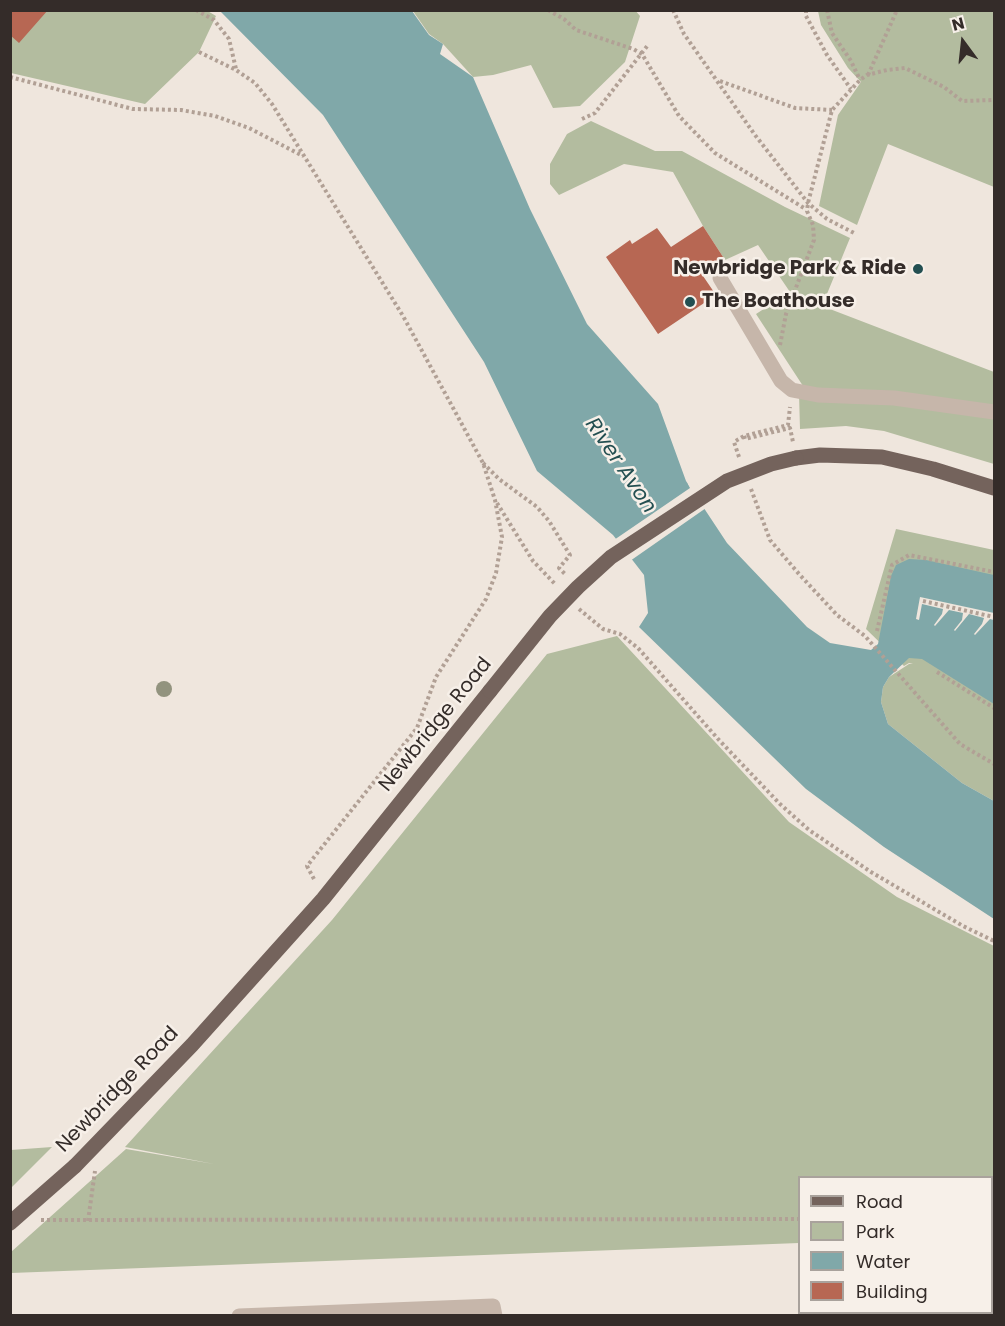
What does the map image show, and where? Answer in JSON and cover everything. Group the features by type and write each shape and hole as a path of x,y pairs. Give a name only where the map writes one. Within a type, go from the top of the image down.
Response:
{"main road":[{"name":"Newbridge Road","path":"10,1223 80,1161 192,1045 323,899 550,616 611,557 727,481 771,464 796,458 820,455 882,457 933,469 994,488"}],"lane":[{"path":"720,278 781,381 792,390 818,395 894,398 994,412"},
{"path":"239,1316 494,1306 495,1316"},
{"path":"954,1314 971,1316"}],"path":[{"path":"196,10 214,20 229,39 236,70"},
{"path":"548,10 576,30 642,54 679,116 715,153 804,208"},
{"path":"673,10 684,34 755,135 808,203 827,219 856,234"},
{"path":"806,10 806,16 827,55 852,89"},
{"path":"827,10 832,33 851,61 860,80"},
{"path":"867,75 897,10"},
{"path":"582,119 595,114 648,45"},
{"path":"199,52 236,70 255,83 272,104 403,316 483,463 495,500 501,537 496,573 486,599 436,677 417,728 307,866 323,899"},
{"path":"779,351 786,314 814,240 813,225 807,211 808,203 832,110 867,75 905,68 944,87 962,101 994,100"},
{"path":"10,77 133,109 181,110 216,116 249,128 304,156"},
{"path":"720,81 795,108 832,110"},
{"path":"742,464 734,442 744,436 788,425 792,390"},
{"path":"744,436 745,439 790,428 796,458"},
{"path":"483,463 499,479 537,507 549,521 570,555 559,568"},
{"path":"750,486 770,540 837,615 865,636 960,744 994,764"},
{"path":"495,500 533,561 557,586"},
{"path":"877,631 892,565 909,555 994,572"},
{"path":"923,601 994,617"},
{"path":"574,603 603,629 620,634 638,648 719,740 808,830 871,872 963,926 994,941"},
{"path":"937,672 994,708"},
{"path":"80,1161 96,1170 88,1221"},
{"path":"33,1220 798,1219"}],"green space":[{"path":"206,10 216,16 199,52 145,104 11,73 11,11"},
{"path":"635,10 640,16 625,62 580,106 553,108 531,65 493,75 473,77 443,44 429,34 413,11"},
{"path":"818,11 994,11 994,187 888,144 857,225 819,206 838,115 861,82 848,68 821,25"},
{"path":"591,121 655,151 682,151 785,207 850,238 822,306 994,372 994,464 884,431 846,426 800,429 799,393 803,386 756,314 790,292 758,245 725,260 673,172 624,164 559,195 550,184 550,164 567,134"},
{"path":"896,529 994,550 994,801 962,783 888,724 881,702 883,687 889,677 909,664 913,664 909,663 904,666 866,629"},
{"path":"617,636 789,822 897,897 994,946 994,1270 993,1176 798,1176 798,1243 11,1273 11,1252 126,1149 214,1164 125,1147 332,920 547,654"},
{"path":"52,1147 11,1188 11,1150"}],"water":[{"name":"River Avon","path":"220,11 412,11 429,35 443,44 440,54 473,77 530,209 587,324 658,404 686,481 727,543 807,627 830,643 871,650 878,644 891,576 896,565 909,559 926,560 994,575 994,704 922,659 909,658 889,677 883,687 881,702 888,724 962,783 994,801 994,919 884,847 806,789 639,627 648,613 644,575 613,535 537,471 484,362 323,115"}],"pier":[{"path":"691,482 708,509 706,508 630,561 614,540 690,488 688,484"},
{"path":"920,597 994,613 994,620 990,619 975,635 984,618 969,614 955,631 962,620 963,613 949,610 935,626 943,609 922,604 919,620 916,619"}],"building":[{"path":"10,10 48,10 19,43 10,35"},
{"path":"703,226 725,260 703,276 716,295 658,334 606,257 630,240 632,244 657,228 671,247"}],"place":[{"name":"Newbridge Park & Ride","path":"918,269"},
{"name":"The Boathouse","path":"690,302"}]}
